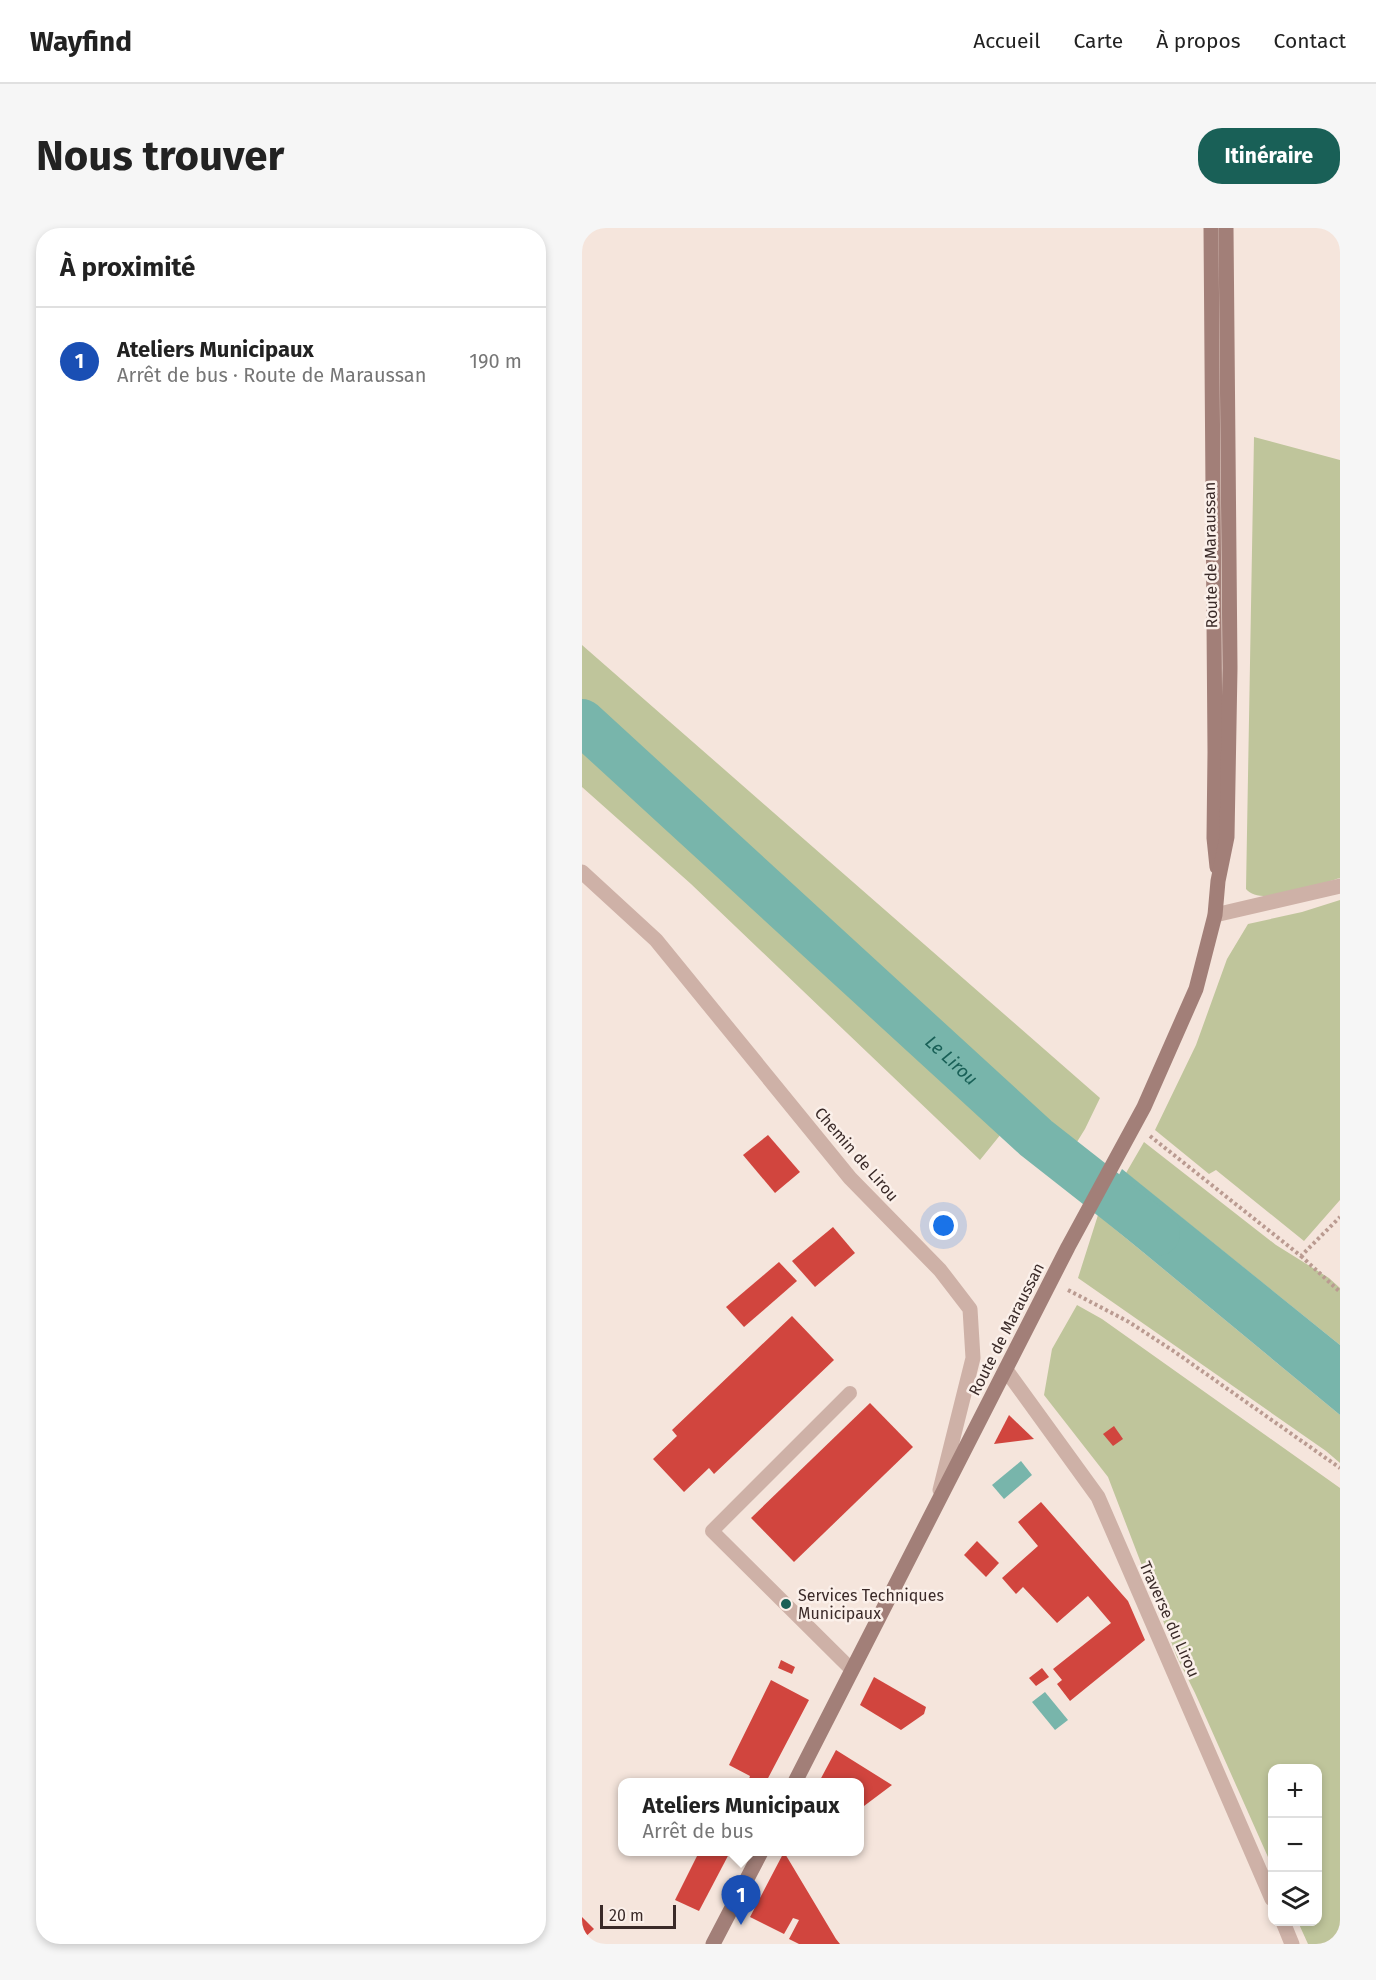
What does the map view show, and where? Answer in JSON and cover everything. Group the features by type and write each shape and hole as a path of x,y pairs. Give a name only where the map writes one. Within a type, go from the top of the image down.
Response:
{"main road":[{"name":"Route de Maraussan","path":"1211,228 1219,296"},
{"name":"Route de Maraussan","path":"797,1778 1068,1247 1144,1107 1196,989 1215,915 1218,881 1214,838 1219,296 1226,228"},
{"path":"713,1944 758,1856"}],"street":[{"name":"Chemin de Lirou","path":"582,872 656,940 850,1178 940,1270 970,1309 973,1358 936,1508"},
{"path":"1215,915 1340,885"},
{"name":"Traverse du Lirou","path":"1006,1370 1098,1497 1268,1890"},
{"path":"1284,1926 1292,1944"}],"lane":[{"path":"850,1392 712,1531 852,1670"}],"path":[{"path":"1132,1127 1301,1256 1340,1292"},
{"path":"1301,1256 1340,1217"},
{"path":"1052,1281 1128,1322 1175,1352 1340,1468"}],"green space":[{"path":"1254,437 1340,460 1340,878 1291,893 1264,896 1246,889"},
{"path":"582,645 1100,1098 1072,1150 1027,1117 758,871 742,889 1001,1134 980,1160 691,884 582,787"},
{"path":"1340,900 1340,1200 1304,1241 1216,1170 1209,1174 1155,1130 1196,1045 1227,959 1248,924 1302,912"},
{"path":"1144,1142 1276,1245 1329,1278 1340,1288 1340,1345 1126,1173"},
{"path":"1098,1215 1340,1415 1340,1463 1078,1278"},
{"path":"1077,1305 1102,1319 1340,1488 1340,1944 1308,1944 1300,1926 1322,1926 1322,1764 1268,1764 1268,1857 1177,1657 1108,1477 1044,1395 1052,1349"}],"water":[{"path":"1122,1169 1340,1345 1340,1415 1098,1215"},
{"path":"1021,1461 1032,1475 1004,1499 992,1485"},
{"path":"1045,1692 1068,1720 1055,1730 1032,1702"}],"building":[{"path":"768,1135 800,1172 775,1193 743,1155"},
{"path":"833,1227 855,1253 815,1287 792,1261"},
{"path":"779,1262 797,1281 744,1327 726,1307"},
{"path":"792,1316 834,1360 714,1474 709,1468 684,1492 653,1459 677,1436 672,1430"},
{"path":"870,1403 913,1447 794,1562 751,1518"},
{"path":"1009,1415 1034,1439 994,1444"},
{"path":"1114,1426 1123,1439 1113,1446 1103,1434"},
{"path":"1041,1502 1128,1601 1145,1640 1070,1701 1057,1684 1062,1680 1053,1669 1111,1623 1088,1596 1057,1623 1023,1587 1016,1594 1002,1578 1038,1546 1018,1522"},
{"path":"977,1541 999,1563 986,1577 964,1555"},
{"path":"781,1660 795,1667 792,1674 778,1668"},
{"path":"1042,1668 1049,1677 1036,1686 1029,1678"},
{"path":"874,1677 926,1707 924,1714 901,1730 860,1705"},
{"path":"771,1680 809,1700 768,1778 749,1778 750,1776 729,1765"},
{"path":"836,1750 892,1785 864,1806 864,1778 821,1778"},
{"path":"697,1856 728,1856 699,1911 675,1900"},
{"path":"782,1856 786,1856 840,1944 799,1944 789,1939 799,1920 793,1918 784,1934 750,1917"},
{"path":"582,1917 594,1929 582,1940"}],"waterway":[{"name":"Le Lirou","path":"582,722 1036,1138 1157,1233"}],"place":[{"name":"Services Techniques Municipaux","path":"786,1604"},
{"name":"Ateliers Municipaux","path":"741,1925"}]}
